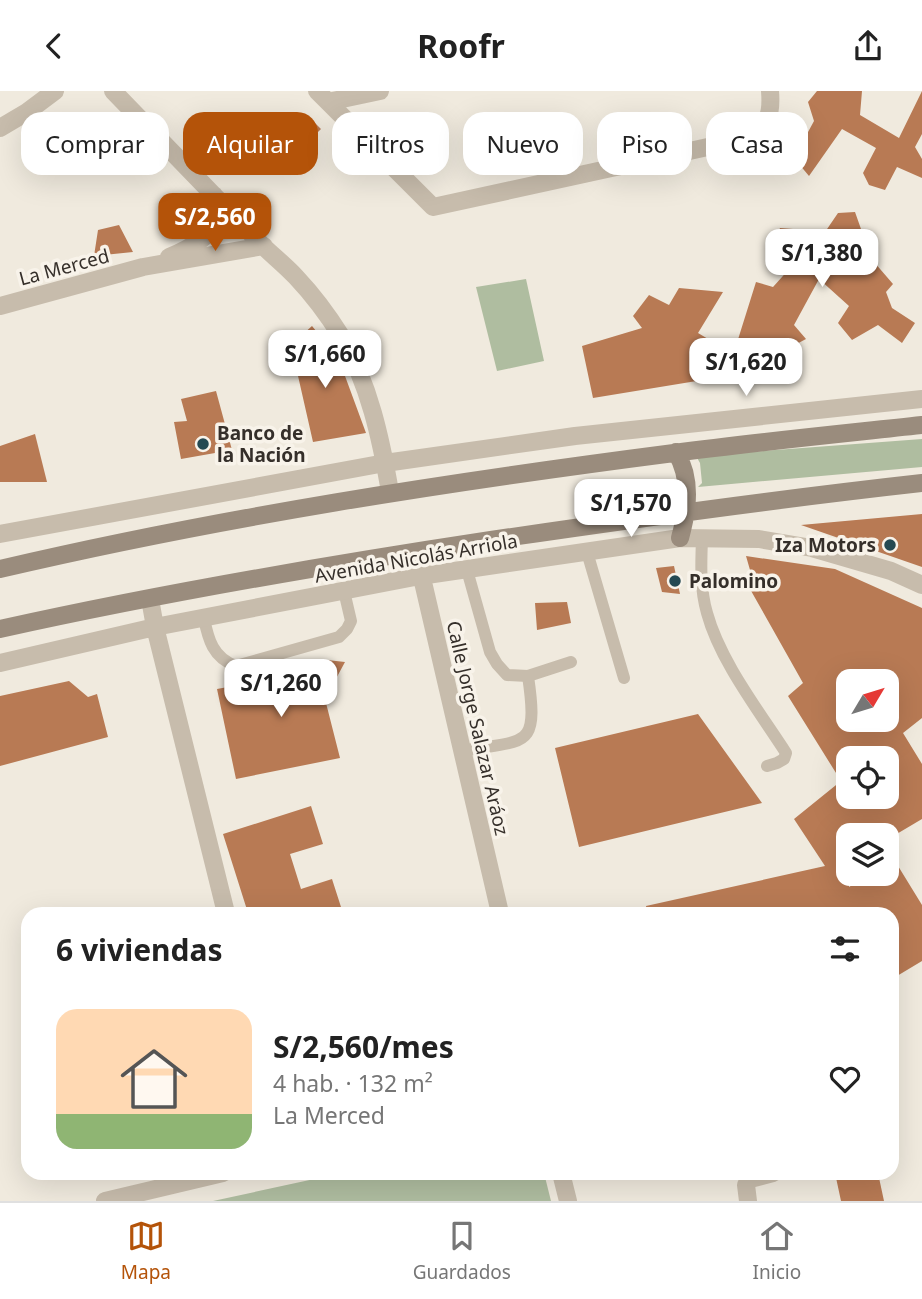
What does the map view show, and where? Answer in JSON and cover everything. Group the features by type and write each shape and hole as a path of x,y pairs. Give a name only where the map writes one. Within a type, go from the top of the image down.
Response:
{"main road":[{"path":"0,569 121,542 390,492 676,452 922,425"},
{"path":"676,452 683,463 687,487 686,513 680,538"},
{"name":"Avenida Nicolás Arriola","path":"0,629 150,599 416,552 686,513 922,483"}],"street":[{"path":"0,128 27,113 55,91"},
{"path":"113,91 296,277 328,316 342,337 366,391 390,492"},
{"path":"322,97 380,91"},
{"path":"322,97 433,207 748,138 765,124 771,99"},
{"path":"143,267 176,254 206,235 219,214 214,193"},
{"name":"La Merced","path":"0,306 143,267 264,246"},
{"path":"0,534 385,463 575,436 922,399"},
{"name":"Avenida Nicolás Arriola","path":"0,663 155,627 420,576 680,538 759,539 812,548 891,571 922,585"},
{"name":"Calle Jorge Salazar Aráoz","path":"416,552 499,907"},
{"path":"150,599 225,907"},
{"path":"105,1201 194,1180"},
{"path":"563,1180 568,1201"},
{"path":"748,1201 746,1185 749,1180"}],"lane":[{"path":"702,539 700,573 706,613 721,651 786,753 784,759 767,766"},
{"path":"587,552 624,678"},
{"path":"467,570 490,652 507,675 528,676 571,662"},
{"path":"204,618 207,636 216,653 225,662 236,666 339,637 351,621 344,591"},
{"path":"462,751 515,743 524,738 532,723 528,676"}],"green space":[{"path":"526,279 544,361 497,371 476,287"},
{"path":"922,439 922,467 698,487 702,483 700,463 696,456"},
{"path":"310,1180 546,1180 551,1201 213,1201"}],"building":[{"path":"817,91 862,91 860,115 899,138 922,91 922,134 915,147 922,159 922,178 897,167 885,190 869,185 863,173 876,148 842,129 809,176 808,132 814,121 808,102"},
{"path":"855,212 867,246 878,258 874,262 893,284 886,292 892,308 915,323 902,343 878,325 852,340 838,323 849,306 819,279 794,325 806,339 791,347 779,338 764,347 756,364 735,349 756,282 773,287 791,267 772,247 780,228 793,229 810,254 838,213"},
{"path":"119,225 133,252 94,256 98,230"},
{"path":"679,288 723,292 698,333 735,355 727,376 593,398 582,346 642,328 633,316 649,295 669,305"},
{"path":"312,326 326,343 345,376 366,433 313,442 291,345"},
{"path":"216,391 232,450 181,459 174,422 187,421 181,399"},
{"path":"35,434 47,482 0,482 0,446"},
{"name":"Iza Motors","path":"922,514 922,567 801,525"},
{"path":"746,556 835,569 922,608 922,718 903,733 922,764 922,819 899,833 899,823 836,823 836,886 899,886 899,868 922,905 922,961 899,975 899,907 646,907 825,866 794,819 836,785 836,809 899,809 899,746 836,746 836,773 788,696 803,683 750,589 754,584"},
{"path":"674,566 680,594 662,592 656,568"},
{"path":"567,602 571,623 537,630 535,603"},
{"path":"318,659 345,662 325,699 340,758 236,779 217,689 270,679 294,664"},
{"path":"69,681 88,697 97,694 108,737 0,766 0,696"},
{"path":"698,714 762,803 579,847 555,748"},
{"path":"311,806 323,844 290,854 301,889 332,879 341,907 246,907 223,834"},
{"path":"836,1180 880,1180 884,1201 841,1201"}],"place":[{"name":"Banco de la Nación","path":"203,444"},
{"name":"Iza Motors","path":"890,545"},
{"name":"Palomino","path":"675,581"}]}
